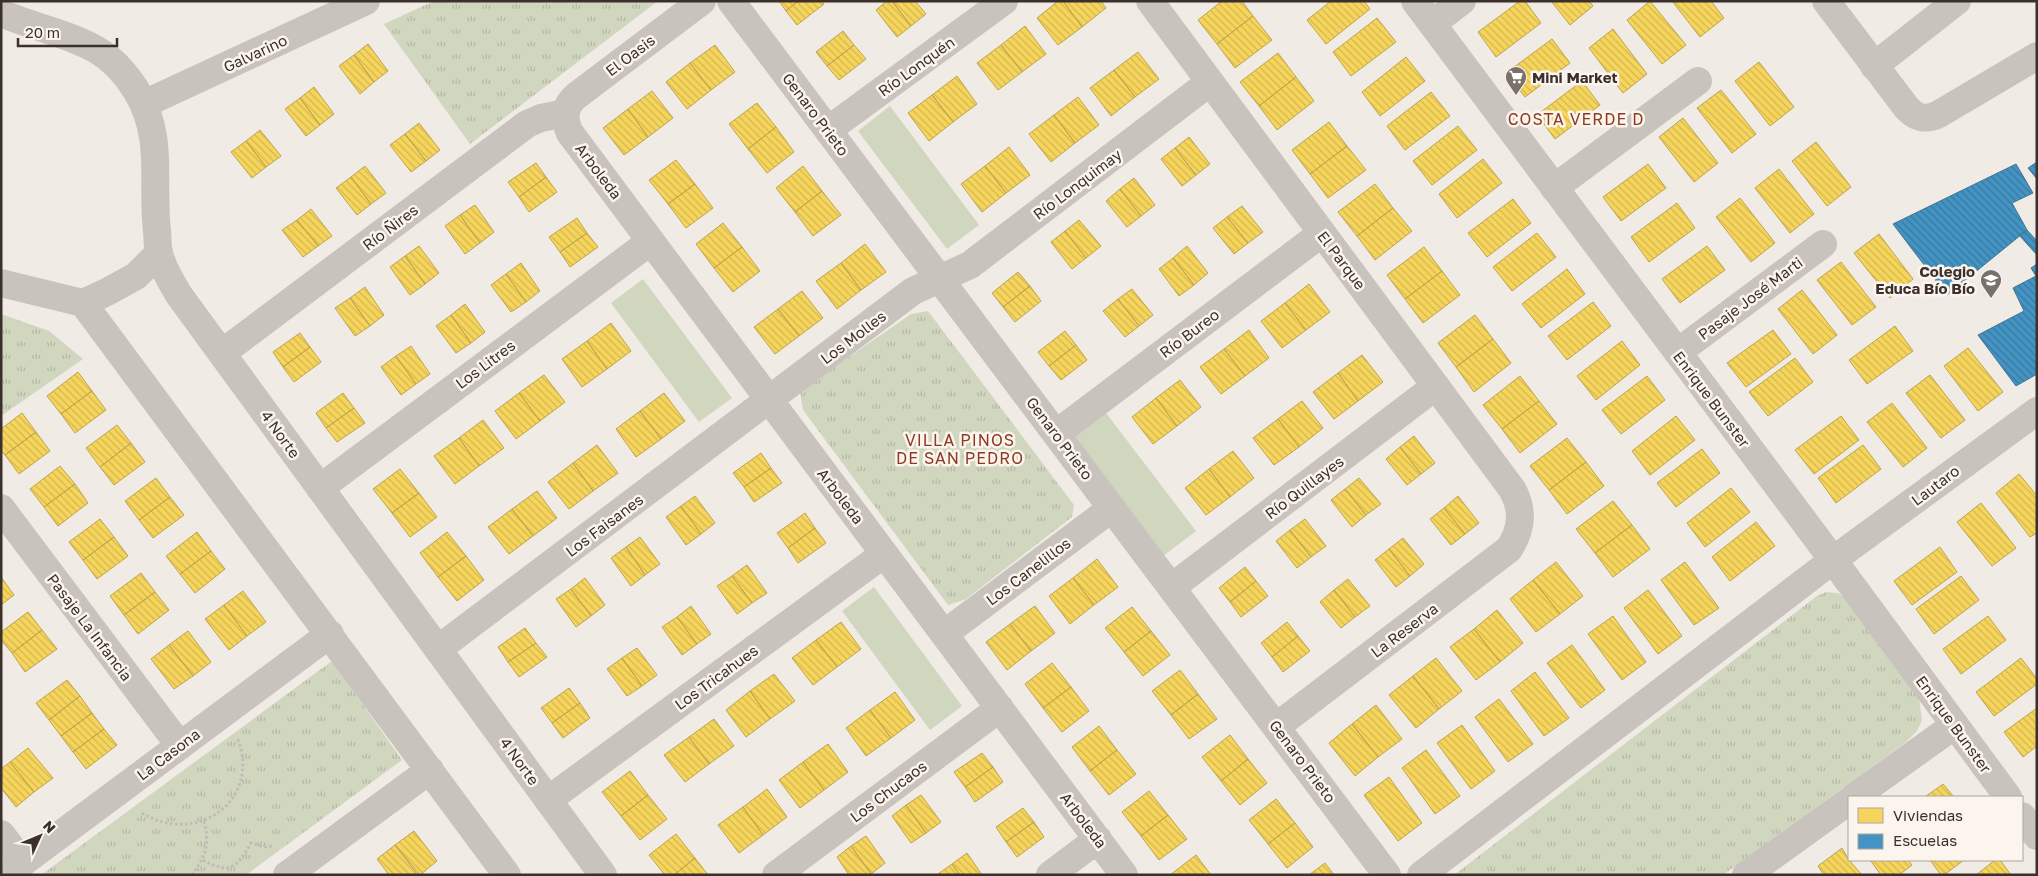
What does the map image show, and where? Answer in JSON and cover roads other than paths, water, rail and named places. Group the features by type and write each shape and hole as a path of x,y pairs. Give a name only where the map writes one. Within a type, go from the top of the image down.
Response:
{"street":[{"name":"Galvarino","path":"144,104 366,1"},
{"name":"El Oasis","path":"565,113 568,103 576,96 702,1"},
{"name":"Genaro Prieto","path":"731,1 1387,875"},
{"name":"Río Lonquén","path":"828,130 1004,1"},
{"name":"El Parque","path":"1150,1 1512,489 1518,500 1521,524"},
{"name":"Enrique Bunster","path":"1415,1 1834,560 2007,796"},
{"path":"1432,24 1462,1"},
{"path":"1826,1 1912,114 1921,118 1930,118 2037,56"},
{"path":"1874,66 1957,1"},
{"name":"4 Norte","path":"1,14 76,40 117,64 129,79 144,104 152,123 155,144 156,220 159,253 178,295 603,875"},
{"path":"1554,188 1698,81"},
{"name":"Río Lonquimay","path":"940,279 970,264 1210,82"},
{"name":"Arboleda","path":"565,113 566,124 570,133 1124,875"},
{"name":"Río Ñires","path":"222,353 528,124 541,118 565,113"},
{"name":"Río Bureo","path":"1057,433 1322,233"},
{"name":"Los Litres","path":"320,488 650,241"},
{"name":"Pasaje José Marti","path":"1678,352 1823,244"},
{"path":"1,284 83,303 136,276 159,253"},
{"name":"Los Molles","path":"770,400 913,291 940,279"},
{"path":"83,303 507,875"},
{"name":"Río Quillayes","path":"1172,587 1436,386"},
{"name":"Los Faisanes","path":"438,649 770,400"},
{"name":"Lautaro","path":"1421,875 1834,560 2037,411"},
{"name":"Pasaje La Infancia","path":"1,508 180,746"},
{"name":"Los Canelillos","path":"944,634 1112,508"},
{"name":"La Reserva","path":"1277,726 1498,559 1517,538 1521,524"},
{"name":"Los Tricahues","path":"548,800 884,554"},
{"name":"La Casona","path":"14,869 330,634"},
{"name":"Los Chucaos","path":"776,875 1000,708"},
{"path":"1855,796 1955,725"},
{"path":"287,875 430,770"},
{"path":"1746,875 1848,802"},
{"path":"2023,817 2037,836"},
{"path":"1,834 14,869"},
{"path":"1050,875 1098,839"}],"place":[{"name":"Mini Market","path":"1516,96"},
{"name":"Colegio Educa Bío Bío","path":"1991,299"}],"district":[{"name":"COSTA VERDE D","path":"1576,119"},
{"name":"VILLA PINOS DE SAN PEDRO","path":"960,449"}]}
